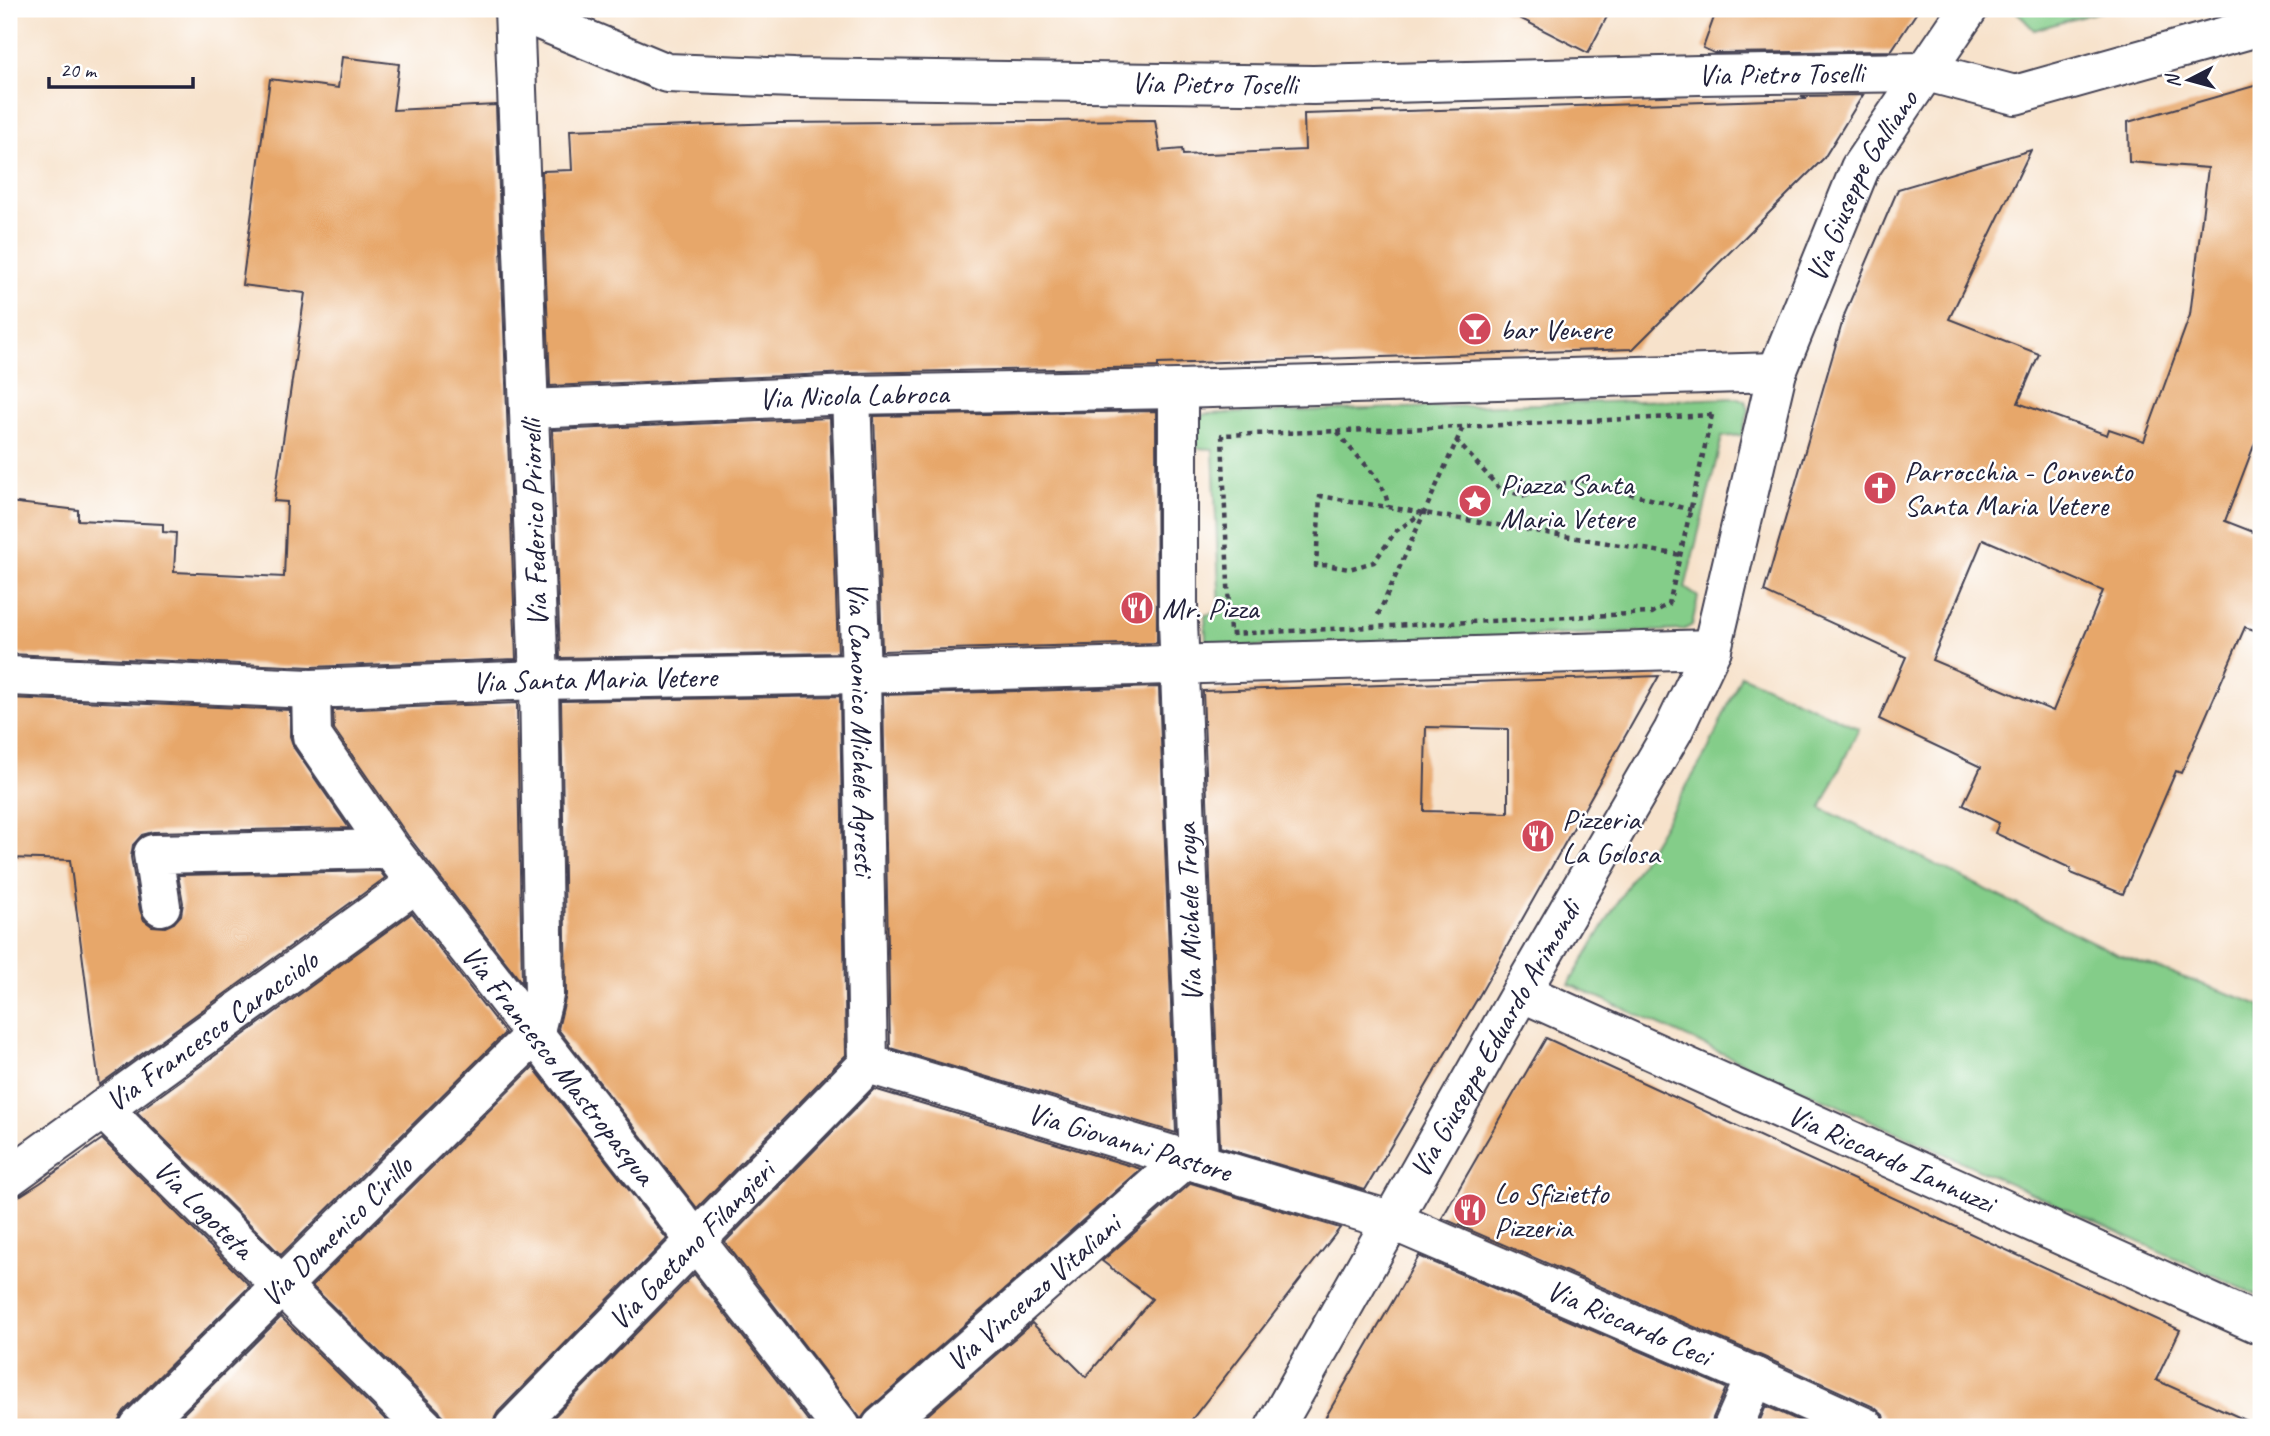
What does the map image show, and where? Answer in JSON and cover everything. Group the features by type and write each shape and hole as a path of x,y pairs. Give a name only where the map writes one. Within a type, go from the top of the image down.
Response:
{"street":[{"name":"Via Pietro Toselli","path":"514,9 667,73 794,78 1313,85 1927,72 2015,95 2261,26"},
{"name":"Via Federico Priorelli","path":"514,9 539,680 544,995 534,1035"},
{"name":"Via Giuseppe Galliano","path":"1777,372 1860,168 1968,9"},
{"path":"1777,372 1712,649 1180,663 1178,389 1777,372"},
{"name":"Via Nicola Labroca","path":"530,409 851,395 1178,389"},
{"name":"Via Canonico Michele Agresti","path":"851,395 861,674 868,1064"},
{"name":"Via Giuseppe Eduardo Arimondi","path":"1275,1427 1521,992 1673,731 1712,649"},
{"name":"Via Santa Maria Vetere","path":"9,676 311,688 1180,663"},
{"name":"Via Michele Troya","path":"1180,663 1192,1161"},
{"name":"Via Francesco Mastropasqua","path":"311,688 312,736 390,849 841,1427"},
{"path":"161,906 153,854 390,849"},
{"name":"Via Francesco Caracciolo","path":"9,1177 416,883"},
{"name":"Via Riccardo Iannuzzi","path":"1521,992 2261,1325"},
{"name":"Via Domenico Cirillo","path":"139,1427 534,1035"},
{"name":"Via Giovanni Pastore","path":"868,1064 1392,1221"},
{"name":"Via Gaetano Filangieri","path":"514,1427 868,1064"},
{"name":"Via Logoteta","path":"103,1109 424,1427"},
{"name":"Via Vincenzo Vitaliani","path":"881,1427 1192,1161"},
{"name":"Via Riccardo Ceci","path":"1392,1221 1865,1427"},
{"path":"1732,1427 1755,1377"}],"path":[{"path":"1712,415 1669,604 1652,613 1230,634 1222,435 1463,427 1712,415"},
{"path":"1372,629 1463,427"},
{"path":"1338,431 1348,448 1375,475 1387,492 1388,507"},
{"path":"1456,440 1500,489 1525,496 1556,484 1584,481 1691,510"},
{"path":"1424,512 1396,531 1374,562 1349,569 1317,566 1320,496 1424,512 1681,555"}],"green space":[{"path":"2014,9 2109,9 2034,30"},
{"path":"1738,398 1745,401 1749,410 1742,435 1722,437 1685,588 1698,597 1692,625 1683,630 1217,648 1206,640 1205,615 1220,612 1213,449 1196,448 1197,424 1204,414"},
{"path":"1741,675 1859,728 1821,808 2117,954 2261,1005 2261,1297 1569,984 1708,750"}],"building":[{"path":"1502,9 1611,9 1588,53"},
{"path":"1717,9 1919,9 1891,51 1714,53 1703,48"},
{"path":"342,57 399,64 393,110 496,105 516,659 311,667 9,654 9,502 78,510 78,520 163,524 163,532 176,533 174,572 284,577 287,502 274,501 305,293 242,285 270,79 338,88"},
{"path":"2261,84 2261,427 2225,521 2261,535 2261,633 2245,627 2181,773 2176,771 2123,894 2071,873 2070,868 1995,833 1999,823 1963,805 1981,767 1879,719 1906,657 1764,592 1845,313 1898,189 2031,150 1949,319 2039,354 2018,403 2107,435 2109,429 2144,441 2190,315 2208,168 2129,162 2128,122","holes":["1983,539 2103,591 2053,711 1932,660"]},
{"path":"1863,95 1824,158 1633,349 1158,364 1158,367 850,373 550,386 542,171 572,170 570,130 778,123 1155,120 1160,151 1182,149 1183,155 1305,150 1304,114"},
{"path":"1156,411 1157,643 882,651 874,416"},
{"path":"830,418 838,653 560,658 552,430"},
{"path":"1659,676 1479,996 1365,1190 1220,1147 1203,691","holes":["1426,727 1508,729 1508,813 1424,811"]},
{"path":"1159,687 1176,1133 890,1048 883,695"},
{"path":"840,696 846,1055 697,1208 558,1029 566,995 561,701"},
{"path":"9,698 290,710 290,736 294,748 349,828 153,832 142,835 133,845 131,857 140,910 144,920 152,926 165,927 174,923 181,915 183,903 178,875 380,871 385,878 99,1085 70,860 9,858"},
{"path":"517,703 522,983 408,836 334,729 333,710"},
{"path":"412,913 505,1033 281,1255 137,1112"},
{"path":"1546,1038 2180,1330 2156,1380 2261,1427 1886,1427 1883,1415 1874,1407 1442,1218"},
{"path":"533,1067 667,1239 498,1412 493,1427 445,1427 445,1421 439,1411 312,1286"},
{"path":"874,1089 1141,1169 861,1419 725,1242"},
{"path":"102,1139 250,1286 124,1411 118,1421 118,1427 9,1427 9,1198 21,1195 40,1183"},
{"path":"1191,1183 1340,1228 1186,1427 914,1427 1032,1323 1086,1377 1152,1299 1102,1261"},
{"path":"1419,1256 1726,1388 1712,1427 1320,1427"},
{"path":"694,1274 813,1427 544,1427"},
{"path":"281,1317 393,1427 170,1427"},
{"path":"1766,1406 1813,1427 1757,1427"}],"place":[{"name":"bar Venere","path":"1475,329"},
{"name":"Parrocchia - Convento Santa Maria Vetere","path":"1880,488"},
{"name":"Piazza Santa Maria Vetere","path":"1475,501"},
{"name":"Mr. Pizza","path":"1137,608"},
{"name":"Pizzeria La Golosa","path":"1538,836"},
{"name":"Lo Sfizietto Pizzeria","path":"1470,1210"}]}
